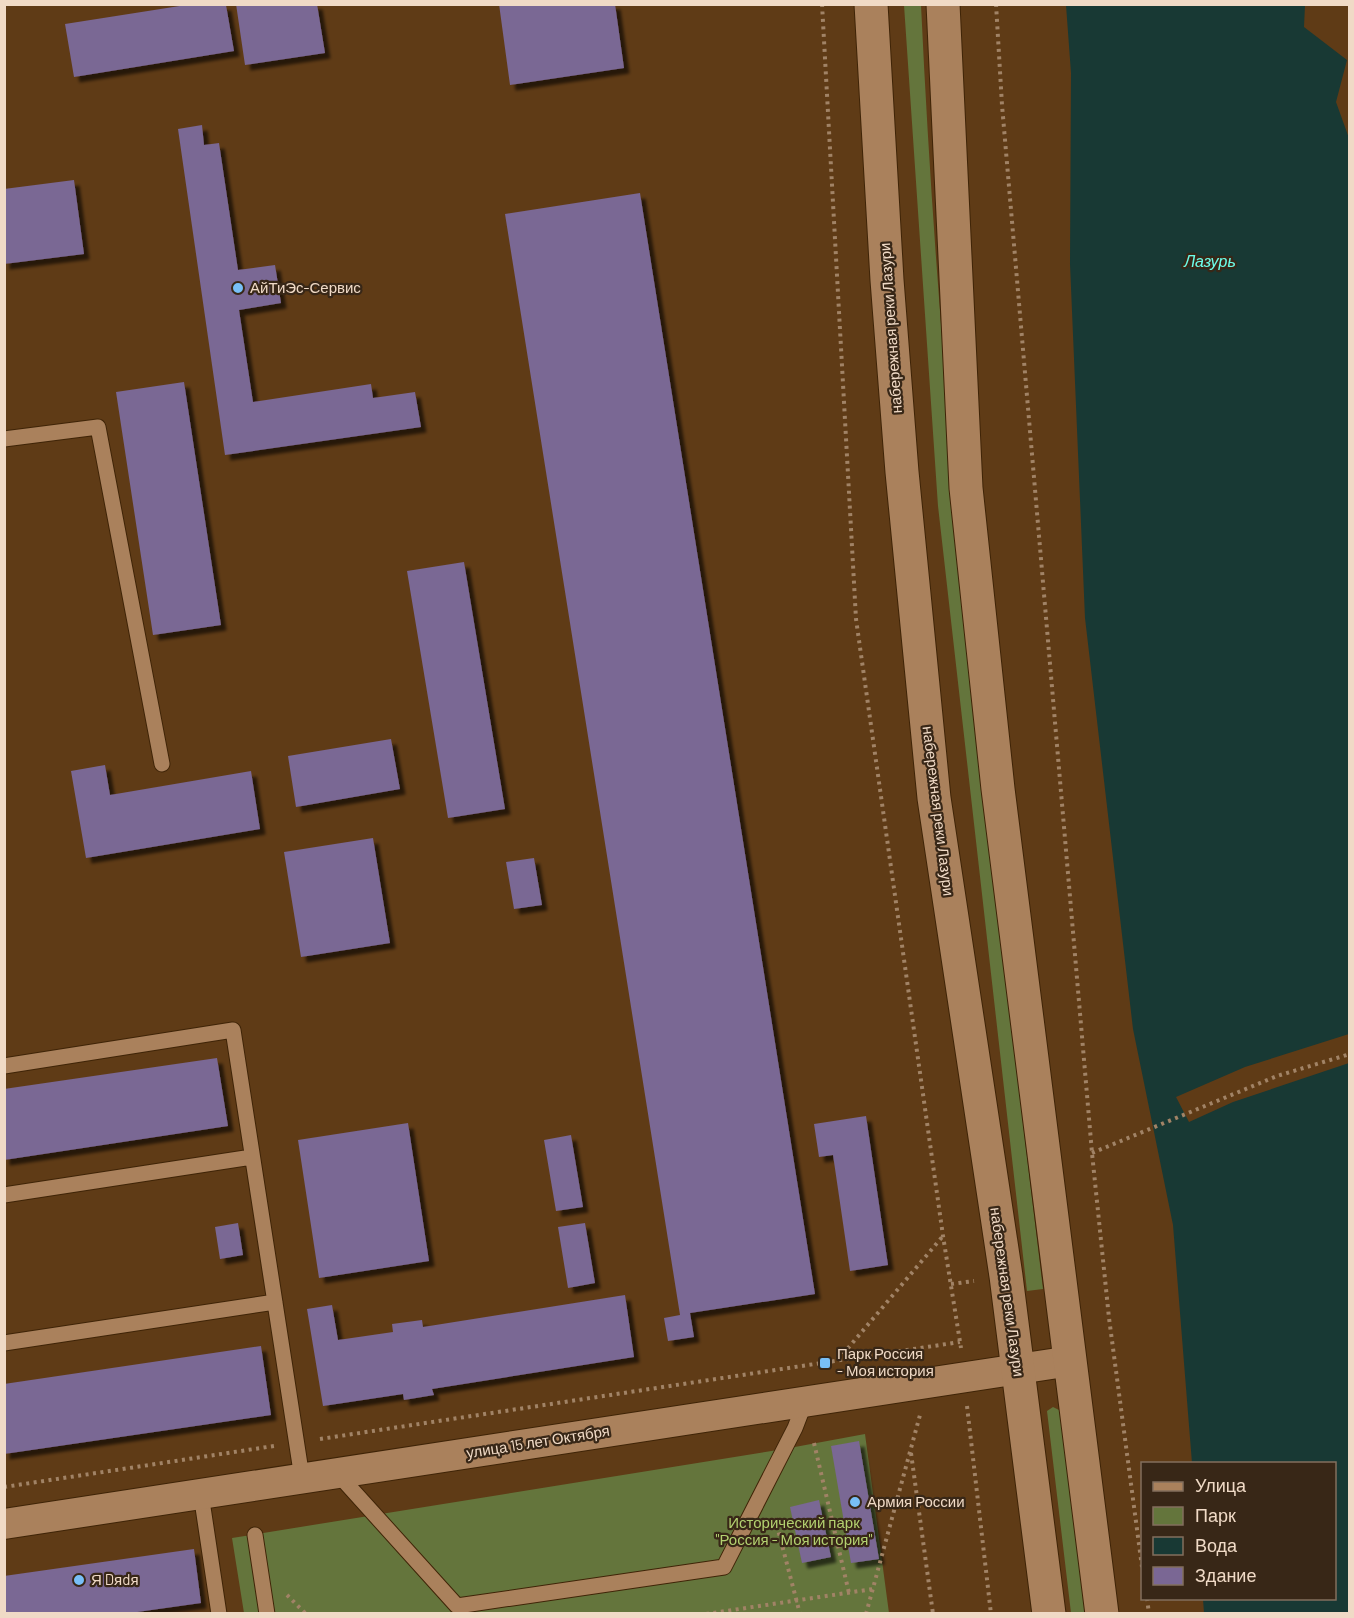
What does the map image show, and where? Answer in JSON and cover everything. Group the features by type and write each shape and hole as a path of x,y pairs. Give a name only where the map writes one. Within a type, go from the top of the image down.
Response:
{"main road":[{"name":"набережная реки Лазури","path":"871,4 887,280 901,461 934,798 1006,1276 1049,1614"},
{"path":"943,4 966,488 998,789 1102,1614"}],"street":[{"name":"улица 15 лет Октября","path":"4,1524 1071,1360"}],"lane":[{"path":"4,439 98,427 162,764"},
{"path":"4,1066 233,1030 302,1478"},
{"path":"4,1195 252,1157"},
{"path":"4,1343 275,1302"},
{"path":"337,1473 457,1606 713,1569 724,1567 795,1428 805,1402"},
{"path":"201,1494 219,1614"},
{"path":"255,1535 267,1614"}],"path":[{"path":"822,4 856,620 960,1342 991,1614"},
{"path":"996,4 1002,105 1092,1153 1103,1261 1141,1552"},
{"path":"1092,1153 1277,1076 1350,1054"},
{"path":"838,1361 943,1236"},
{"path":"1096,1262 1103,1261"},
{"path":"951,1284 981,1280"},
{"path":"4,1487 960,1342"},
{"path":"866,1614 922,1408"},
{"path":"808,1453 819,1436"},
{"path":"814,1443 849,1593"},
{"path":"911,1450 933,1614"},
{"path":"773,1511 800,1614"},
{"path":"706,1614 873,1588"}],"green space":[{"path":"904,5 921,5 941,327 970,648 1043,1289 1027,1291 938,506"},
{"path":"1053,1407 1061,1411 1086,1613 1071,1613 1047,1411"},
{"name":"Исторический парк \"Россия - Моя история\"","path":"865,1434 889,1613 244,1613 232,1538"}],"water":[{"name":"Лазурь","path":"1066,5 1305,5 1304,27 1347,60 1336,102 1350,141 1349,1034 1245,1067 1176,1097 1189,1122 1233,1102 1349,1063 1349,1613 1204,1613 1203,1600 1336,1600 1336,1462 1192,1462 1173,1225 1133,1029 1085,618 1070,264 1071,73"}],"building":[{"path":"236,4 317,4 325,53 245,65"},
{"path":"499,4 615,4 624,68 510,85"},
{"path":"186,5 226,5 234,51 74,77 65,24"},
{"path":"202,125 204,145 219,143 238,270 275,265 281,303 239,310 253,402 371,384 373,398 415,392 421,427 225,455 178,129"},
{"path":"74,180 84,254 4,264 4,189"},
{"path":"640,193 815,1294 690,1313 694,1337 668,1341 664,1318 680,1315 505,214"},
{"path":"184,382 221,625 153,635 116,392"},
{"path":"464,562 505,809 448,818 407,571"},
{"path":"391,739 400,789 296,807 288,756"},
{"path":"105,765 110,795 251,771 260,829 86,858 71,771"},
{"path":"373,838 390,943 301,957 284,852"},
{"path":"534,858 542,905 514,909 506,862"},
{"path":"217,1058 228,1126 4,1160 4,1089"},
{"path":"866,1116 888,1265 850,1271 833,1155 819,1157 814,1124"},
{"path":"408,1123 429,1261 319,1278 298,1140"},
{"path":"571,1135 583,1207 556,1211 544,1140"},
{"path":"238,1223 243,1255 220,1259 215,1227"},
{"path":"585,1223 595,1283 568,1288 558,1227"},
{"path":"625,1295 634,1357 432,1389 434,1395 404,1400 403,1394 323,1406 307,1309 332,1305 338,1340 393,1332 392,1324 422,1320 423,1327"},
{"path":"261,1346 271,1415 4,1454 4,1384"},
{"name":"Армия России","path":"859,1441 879,1559 851,1563 831,1446"},
{"path":"819,1500 831,1557 802,1563 790,1507"},
{"path":"194,1549 201,1603 123,1614 4,1614 4,1576"}],"place":[{"name":"АйТиЭс-Сервис","path":"238,288"},
{"name":"Парк Россия - Моя история","path":"825,1363"},
{"name":"Армия России","path":"855,1502"},
{"name":"Я Dяdя","path":"79,1580"}]}
